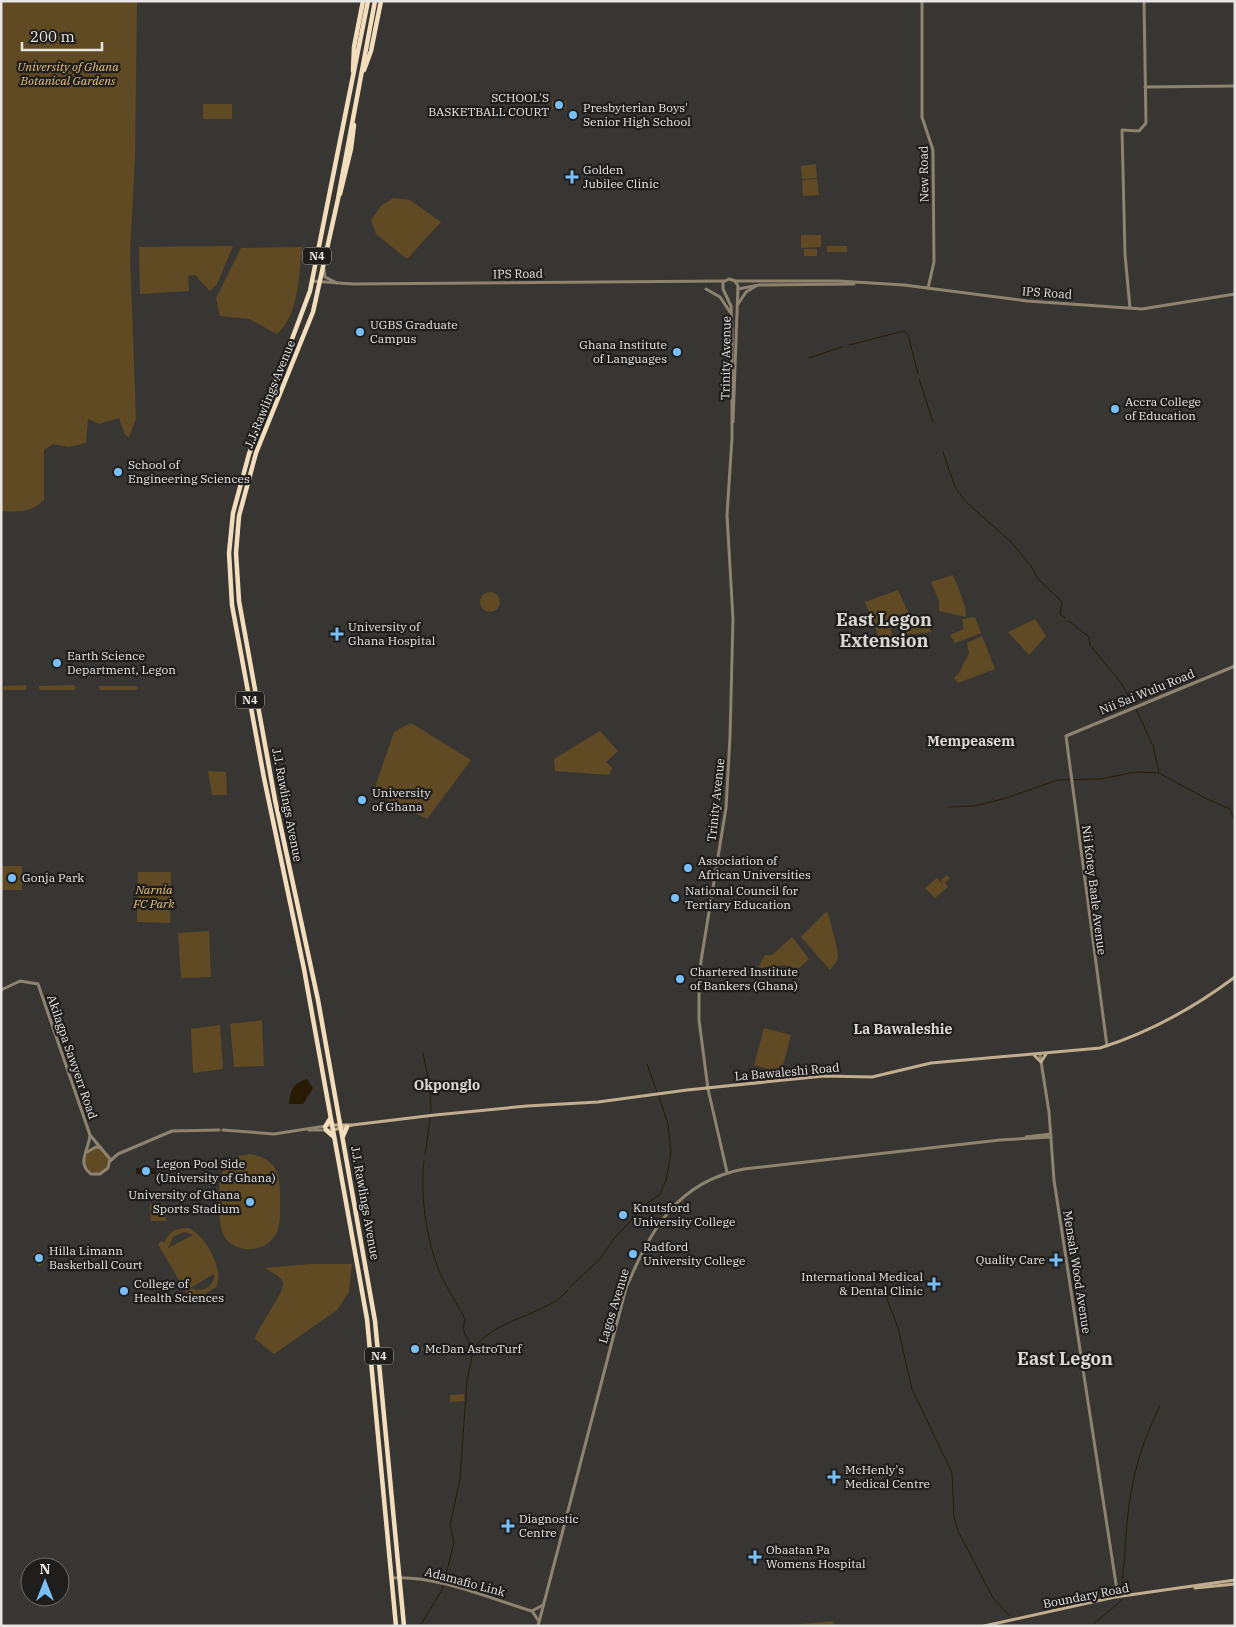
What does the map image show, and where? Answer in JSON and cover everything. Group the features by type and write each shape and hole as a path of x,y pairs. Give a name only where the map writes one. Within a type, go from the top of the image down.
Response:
{"highway":[{"path":"354,74 353,54 363,1"},
{"name":"J.J. Rawlings Avenue","path":"368,1 307,302 246,463 233,513 229,553 232,605 333,1127 368,1328 392,1578 394,1625"},
{"path":"362,72 375,1"},
{"path":"362,72 371,51 381,1"},
{"name":"J.J. Rawlings Avenue","path":"362,72 353,120 352,148 344,183 338,199 309,325 256,453 247,482 239,516 236,578 238,601 270,775 318,1000 375,1321 401,1578 404,1626"},
{"path":"331,1118 325,1128 335,1138"},
{"path":"339,1118 348,1125 343,1137"}],"main road":[{"name":"La Bawaleshi Road","path":"333,1127 527,1106 598,1102 824,1076 872,1078 931,1063 1046,1054 1107,1046 1173,1016 1235,977"},
{"path":"1034,1055 1041,1062 1046,1054"},
{"name":"Boundary Road","path":"984,1626 1118,1597 1235,1582"},
{"path":"1108,1599 1115,1592 1118,1597"}],"street":[{"name":"New Road","path":"922,1 922,117 933,150 934,262 928,288"},
{"path":"1130,308 1125,254 1122,130 1140,131 1144,126 1144,1"},
{"path":"1145,86 1235,86"},
{"path":"324,258 325,277 338,284"},
{"path":"731,279 735,281 737,290 731,294 725,292 722,287 725,281 731,279"},
{"name":"IPS Road","path":"312,281 338,284 725,281"},
{"name":"IPS Road","path":"735,281 838,281 928,288 1027,301 1130,308 1156,308 1235,294"},
{"name":"IPS Road","path":"737,290 759,285 838,286 857,283"},
{"path":"736,307 746,292 759,285"},
{"path":"706,289 722,298 731,313"},
{"name":"Trinity Avenue","path":"727,1172 708,1089 699,1020 699,992 701,961 726,809 729,775 733,619 727,514 737,290"},
{"name":"Trinity Avenue","path":"725,292 731,313 732,425"},
{"name":"Nii Sai Wulu Road","path":"1066,736 1235,666"},
{"name":"Nii Kotey Baale Avenue","path":"1066,736 1107,1046"},
{"name":"Akilagpa Sawyerr Road","path":"1,990 20,981 38,984 90,1135 101,1148"},
{"name":"Mensah Wood Avenue","path":"1040,1054 1056,1188 1115,1592 1118,1597"},
{"path":"1050,1126 1039,1137 1051,1146"},
{"path":"110,1162 108,1154 101,1148 96,1148 86,1152 83,1163 91,1174 104,1173 110,1162 118,1154 172,1131 221,1130 272,1134 333,1127"},
{"name":"Akilagpa Sawyerr Road","path":"86,1152 90,1135"},
{"name":"Lagos Avenue","path":"538,1626 620,1312 635,1267 652,1232 670,1209 693,1189 727,1172 794,1163 1051,1136"},
{"path":"108,1154 118,1154"},
{"name":"Adamafio Link","path":"392,1578 445,1584 532,1611"},
{"path":"539,1621 532,1611 544,1605"}],"green space":[{"name":"University of Ghana Botanical Gardens","path":"1,1 137,1 135,157 130,254 136,419 129,437 125,435 119,418 99,424 88,419 86,443 69,447 53,444 44,450 44,500 24,511 13,512 1,511"},
{"name":"SCHOOL'S BASKETBALL COURT","path":"552,101 566,101 566,109 552,109"},
{"path":"203,104 232,104 232,119 203,119"},
{"path":"816,164 817,178 802,179 801,166"},
{"path":"817,179 819,195 803,196 802,180"},
{"path":"393,198 410,200 441,222 407,259 376,234 371,220 381,206"},
{"path":"801,235 821,235 821,247 801,248"},
{"path":"233,246 217,284 210,291 195,275 188,276 189,291 140,294 139,247"},
{"path":"827,246 847,246 847,252 827,252"},
{"path":"302,247 299,282 294,305 290,316 277,334 249,319 220,316 216,298 241,248"},
{"path":"804,249 817,249 817,256 804,256"},
{"path":"953,575 965,606 966,617 939,611 939,601 931,582"},
{"path":"898,590 907,610 915,620 925,615 931,632 904,635 903,619 890,620 892,637 881,642 865,602"},
{"path":"490,592 497,595 500,602 497,609 490,612 483,609 480,602 483,595"},
{"path":"975,617 981,633 955,643 950,635 964,629 962,619"},
{"path":"1035,619 1046,636 1029,655 1008,632"},
{"path":"982,636 995,669 958,683 954,678 969,654 967,643"},
{"path":"26,685 26,690 4,690 3,688 4,686"},
{"path":"74,685 76,688 74,690 40,690 39,688 39,686"},
{"path":"99,686 136,686 138,688 136,690 100,690"},
{"path":"411,723 471,760 427,819 373,793 394,732"},
{"path":"600,731 618,751 606,762 612,768 609,775 555,771 554,759"},
{"path":"208,771 226,772 227,795 212,795"},
{"name":"Gonja Park","path":"1,866 22,866 22,890 1,890"},
{"name":"Narnia FC Park","path":"138,872 171,872 170,923 137,922"},
{"path":"947,875 950,878 945,883 948,887 935,898 925,888 937,878 943,885 941,880"},
{"path":"827,911 838,954 837,961 830,970 801,937"},
{"path":"209,931 211,977 181,978 178,933"},
{"path":"792,937 809,959 798,969 784,965 760,968 759,966 765,955 772,955"},
{"path":"262,1020 264,1066 234,1067 230,1024"},
{"path":"220,1025 223,1069 193,1073 191,1029"},
{"path":"764,1028 791,1035 781,1073 754,1065"},
{"path":"97,1149 102,1150 108,1156 108,1166 102,1172 97,1173 92,1172 86,1166 85,1161 86,1156 92,1150"},
{"name":"University of Ghana Sports Stadium","path":"250,1154 269,1161 274,1167 280,1190 280,1218 277,1232 273,1239 260,1247 245,1249 232,1244 226,1239 220,1224 218,1202 220,1180 226,1165 237,1157"},
{"path":"150,1204 165,1204 166,1221 151,1221"},
{"path":"188,1228 201,1237 216,1262 218,1280 216,1287 205,1294 187,1294 158,1244 162,1241 164,1243 168,1236 176,1229","holes":["185,1232 193,1235 168,1248 174,1236","214,1274 214,1279 207,1288 199,1290 190,1288"]},
{"name":"Hilla Limann Basketball Court","path":"39,1250 46,1261 39,1266 32,1254"},
{"path":"309,1264 352,1264 349,1292 337,1310 274,1354 255,1339 278,1298 283,1284 280,1278 265,1268"},
{"name":"McDan AstroTurf","path":"419,1343 423,1350 412,1356 408,1348"},
{"path":"464,1394 465,1401 450,1402 450,1395"},
{"path":"833,1621 834,1626 782,1626"}],"shaded area":[{"path":"307,1079 313,1088 303,1104 289,1104 295,1085"},
{"name":"Legon Pool Side (University of Ghana)","path":"136,1168 156,1168 156,1174 136,1174"}],"waterway":[{"path":"849,345 904,331 908,335 918,374"},
{"path":"809,358 842,347"},
{"path":"919,379 933,422"},
{"path":"943,452 955,487 966,502 1010,541 1031,566 1038,579 1062,602 1060,614 1065,618"},
{"path":"1069,621 1089,637 1090,645 1121,683 1133,704"},
{"path":"1136,709 1153,746 1159,772"},
{"path":"949,807 973,806 1003,799 1058,780 1101,779 1135,772 1159,773 1230,809 1235,823"},
{"path":"423,1053 430,1087 431,1112"},
{"path":"647,1064 657,1092"},
{"path":"570,1287 600,1259 613,1240 646,1204 660,1194 666,1180 671,1153 668,1124 659,1097"},
{"path":"425,1155 430,1118"},
{"path":"420,1626 442,1590 454,1543 450,1525 460,1479 467,1380 473,1351 463,1329 465,1319 441,1275 430,1243 423,1188 424,1161"},
{"path":"883,1288 898,1328 912,1389 952,1473 954,1517 958,1531 993,1598 1010,1616"},
{"path":"473,1350 492,1331 547,1306 559,1299 568,1290"},
{"path":"1122,1594 1130,1496 1138,1460 1151,1424 1160,1406"},
{"path":"1091,1626 1122,1600"}],"place":[{"name":"SCHOOL'S BASKETBALL COURT","path":"559,105"},
{"name":"Presbyterian Boys' Senior High School","path":"573,115"},
{"name":"Golden Jubilee Clinic","path":"572,177"},
{"name":"UGBS Graduate Campus","path":"360,332"},
{"name":"Ghana Institute of Languages","path":"677,352"},
{"name":"Accra College of Education","path":"1115,409"},
{"name":"School of Engineering Sciences","path":"118,472"},
{"name":"University of Ghana Hospital","path":"337,634"},
{"name":"Earth Science Department, Legon","path":"57,663"},
{"name":"University of Ghana","path":"362,800"},
{"name":"Association of African Universities","path":"688,868"},
{"name":"Gonja Park","path":"12,878"},
{"name":"National Council for Tertiary Education","path":"675,898"},
{"name":"Chartered Institute of Bankers (Ghana)","path":"680,979"},
{"name":"Legon Pool Side (University of Ghana)","path":"146,1171"},
{"name":"University of Ghana Sports Stadium","path":"250,1202"},
{"name":"Knutsford University College","path":"623,1215"},
{"name":"Radford University College","path":"633,1254"},
{"name":"Hilla Limann Basketball Court","path":"39,1258"},
{"name":"Quality Care","path":"1056,1260"},
{"name":"International Medical & Dental Clinic","path":"934,1284"},
{"name":"College of Health Sciences","path":"124,1291"},
{"name":"McDan AstroTurf","path":"415,1349"},
{"name":"McHenly's Medical Centre","path":"834,1477"},
{"name":"Diagnostic Centre","path":"508,1526"},
{"name":"Obaatan Pa Womens Hospital","path":"755,1557"}],"district":[{"name":"East Legon Extension","path":"884,630"},
{"name":"Mempeasem","path":"971,741"},
{"name":"La Bawaleshie","path":"903,1029"},
{"name":"Okponglo","path":"447,1085"},
{"name":"East Legon","path":"1065,1359"}]}
